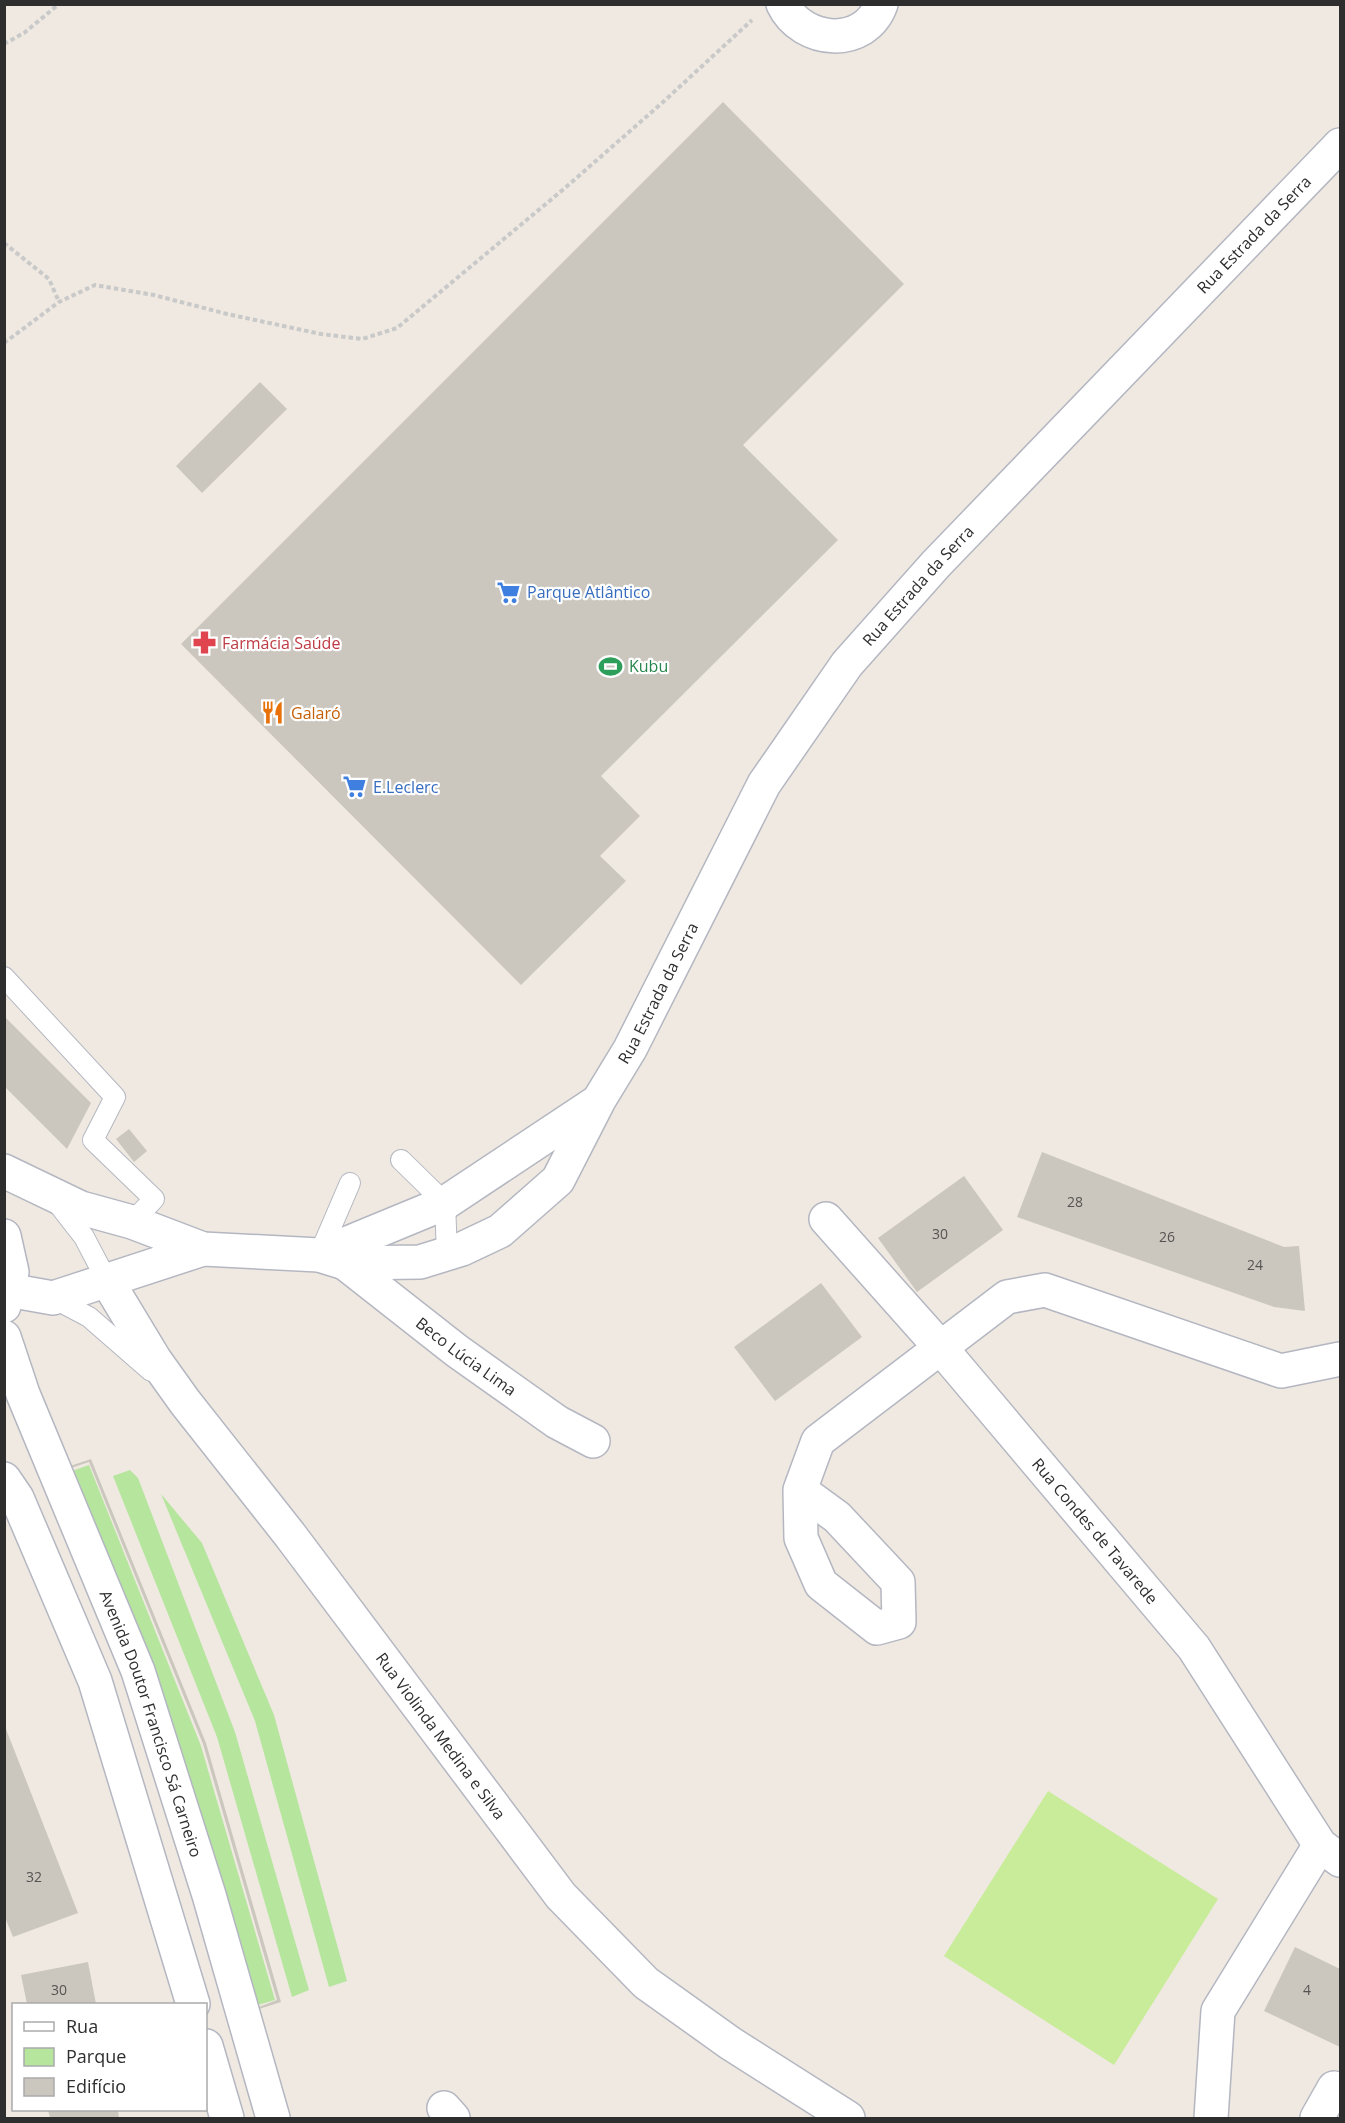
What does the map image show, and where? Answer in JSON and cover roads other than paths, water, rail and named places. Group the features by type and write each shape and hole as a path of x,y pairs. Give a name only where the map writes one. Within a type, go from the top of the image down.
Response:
{"street":[{"path":"783,4 788,15 804,29 824,36 846,35 865,26 879,10 881,4"},
{"name":"Rua Estrada da Serra","path":"203,1249 332,1259 420,1262 462,1249 500,1231 558,1180 599,1100 630,1049 764,784 846,664 936,564 1341,145"},
{"name":"Rua Estrada da Serra","path":"332,1259 445,1203 599,1100"},
{"path":"4,1171 81,1208 132,1222 203,1249"},
{"name":"Rua Condes de Tavarede","path":"826,1219 940,1347 1194,1648 1330,1852"},
{"path":"4,1236 12,1272 6,1298 53,1298 203,1249"},
{"name":"Beco Lúcia Lima","path":"332,1259 557,1422 593,1441"},
{"name":"Rua Violinda Medina e Silva","path":"106,1279 155,1360 185,1402 298,1545 561,1896 646,1983 730,2043 848,2118"},
{"path":"800,1490 818,1441 1007,1298 1045,1290 1281,1371 1341,1359"},
{"name":"Avenida Doutor Francisco Sá Carneiro","path":"4,1337 22,1394 138,1671 209,1895 273,2118"},
{"path":"4,1479 16,1498 95,1681 193,2003"},
{"path":"1211,2118 1218,2011 1330,1852"},
{"path":"207,2049 227,2118"},
{"path":"1317,2118 1334,2088"}],"lane":[{"path":"4,977 116,1097 93,1140 154,1199 132,1222"},
{"path":"401,1160 445,1203 447,1254"},
{"path":"332,1259 350,1183"},
{"path":"49,1191 84,1238 106,1279"},
{"path":"53,1298 89,1317 185,1402"}],"place":[{"name":"Parque Atlântico","path":"509,592"},
{"name":"Farmácia Saúde","path":"204,643"},
{"name":"Kubu","path":"611,666"},
{"name":"Galaró","path":"273,713"},
{"name":"E.Leclerc","path":"355,787"}]}
